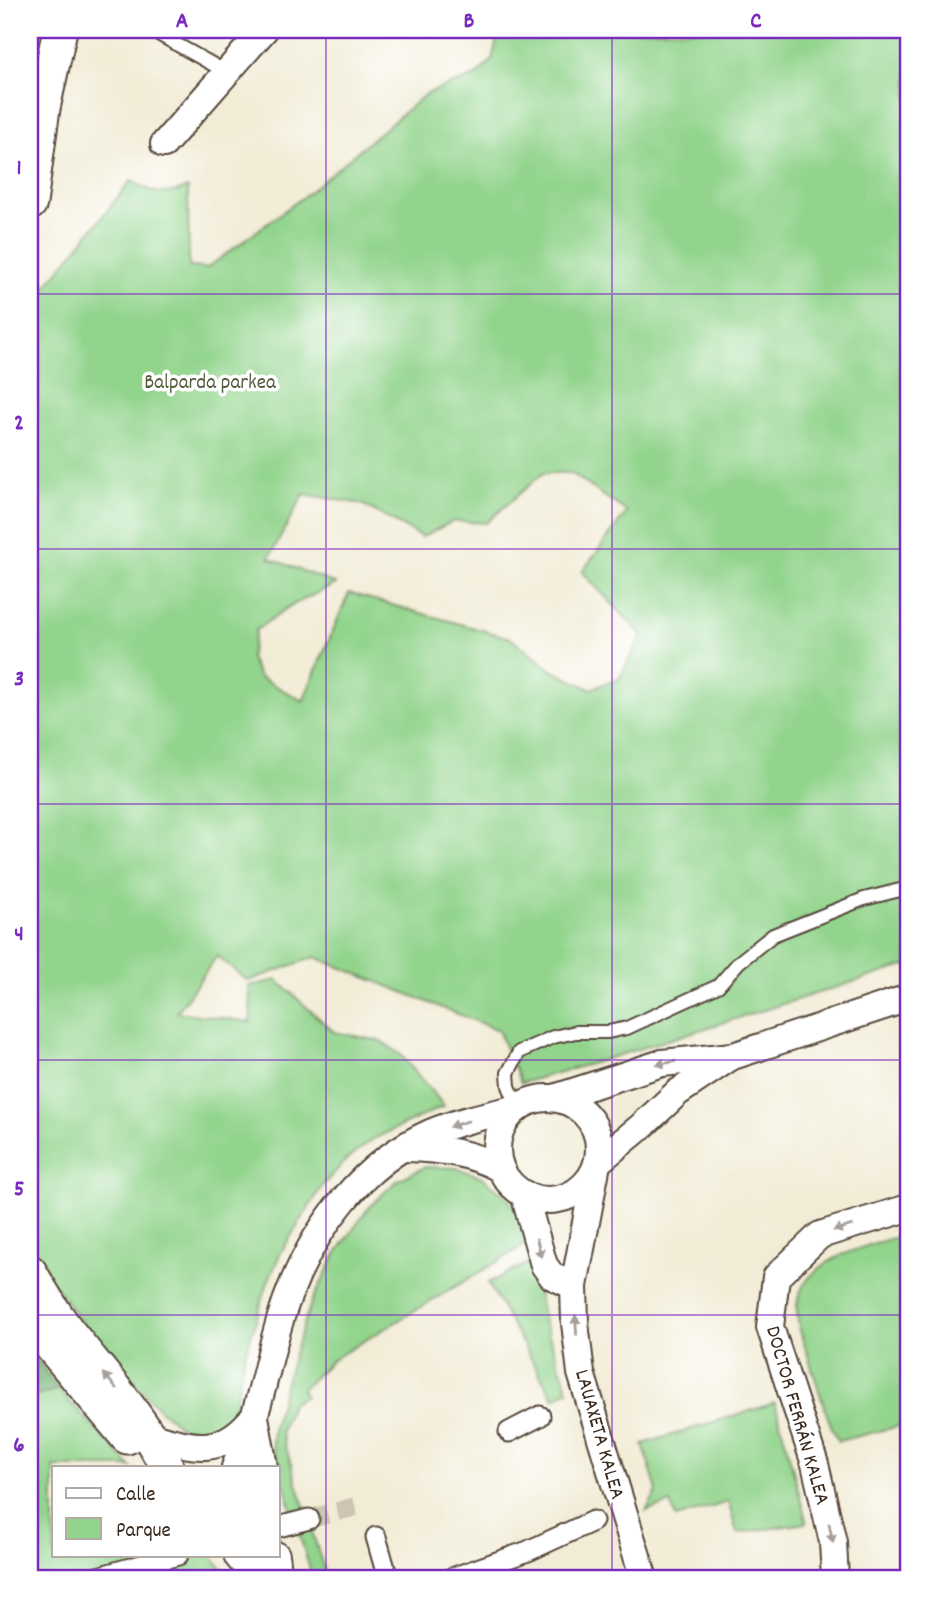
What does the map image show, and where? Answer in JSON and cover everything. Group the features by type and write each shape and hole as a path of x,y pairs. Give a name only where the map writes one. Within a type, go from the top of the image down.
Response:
{"street":[{"path":"30,203 43,108 60,30"},
{"path":"164,144 264,30"},
{"path":"235,1466 254,1416 289,1293 307,1252 353,1188 377,1166 429,1134 518,1108 534,1099 554,1098 662,1063 733,1056 908,998"},
{"path":"518,1108 506,1120 499,1136 497,1153 501,1169 510,1182 524,1194 540,1199 557,1199 573,1194 587,1183 597,1165 677,1093 733,1056"},
{"path":"554,1098 569,1102 582,1110 592,1123 598,1138 597,1165"},
{"path":"403,1148 469,1154 501,1169"},
{"name":"LAUAXETA KALEA","path":"597,1165 574,1286 575,1323 581,1373 644,1579"},
{"path":"524,1194 544,1265 552,1276 574,1286"},
{"name":"DOCTOR FERRÁN KALEA","path":"835,1579 833,1542 816,1464 770,1327 776,1277 820,1235 908,1208"},
{"path":"30,1272 48,1303 73,1338 113,1385 168,1466"},
{"path":"30,1321 128,1439 168,1466"},
{"path":"150,1436 189,1446 205,1447 225,1443 239,1434 254,1416"},
{"path":"254,1416 264,1466"},
{"path":"280,1526 309,1519"},
{"path":"449,1579 569,1535 593,1521"},
{"path":"376,1537 388,1579"},
{"path":"390,1552 399,1579"},
{"path":"90,1579 174,1556"},
{"path":"242,1556 261,1579"},
{"path":"276,1556 279,1579"}],"lane":[{"path":"151,30 228,73"},
{"path":"518,1108 509,1086 508,1073 519,1052 553,1037 576,1032 608,1032 627,1028 718,986 739,962 773,935 864,899 908,888"}],"green space":[{"name":"Balparda parkea","path":"505,30 908,30 908,965 521,1083 498,1030 315,957 248,981 217,956 177,1012 251,1022 249,986 277,980 334,1032 381,1041 401,1055 444,1106 373,1139 346,1160 323,1185 281,1252 269,1279 244,1358 233,1413 227,1422 204,1435 185,1431 159,1409 97,1342 48,1277 30,1237 30,529 44,289 131,181 159,193 172,193 188,188 189,267 207,268 303,197 426,94 476,76 492,60 498,35","holes":["543,473 571,473 627,512 582,572 642,635 619,679 590,689 553,671 510,638 349,593 303,701 259,677 250,658 256,630 290,606 336,584 269,558 304,494 362,504 422,537 453,521 486,523"]},
{"path":"425,1167 457,1168 482,1177 506,1196 521,1219 527,1244 332,1360 302,1389 305,1396 291,1404 281,1432 327,1579 313,1579 272,1445 273,1428 311,1303 336,1254 367,1210 396,1181"},
{"path":"908,1234 908,1424 838,1441 825,1411 799,1326 797,1306 801,1290 811,1276 841,1256"},
{"path":"531,1262 544,1321 568,1390 554,1399 488,1283"},
{"path":"30,1348 58,1389 30,1398"},
{"path":"58,1389 130,1466 52,1466 52,1556 211,1556 232,1579 30,1579 30,1398"},
{"path":"775,1403 807,1523 737,1533 728,1502 676,1518 671,1503 646,1511 657,1491 643,1444"}],"tunnel":[{"path":"309,1519 358,1506"}]}
